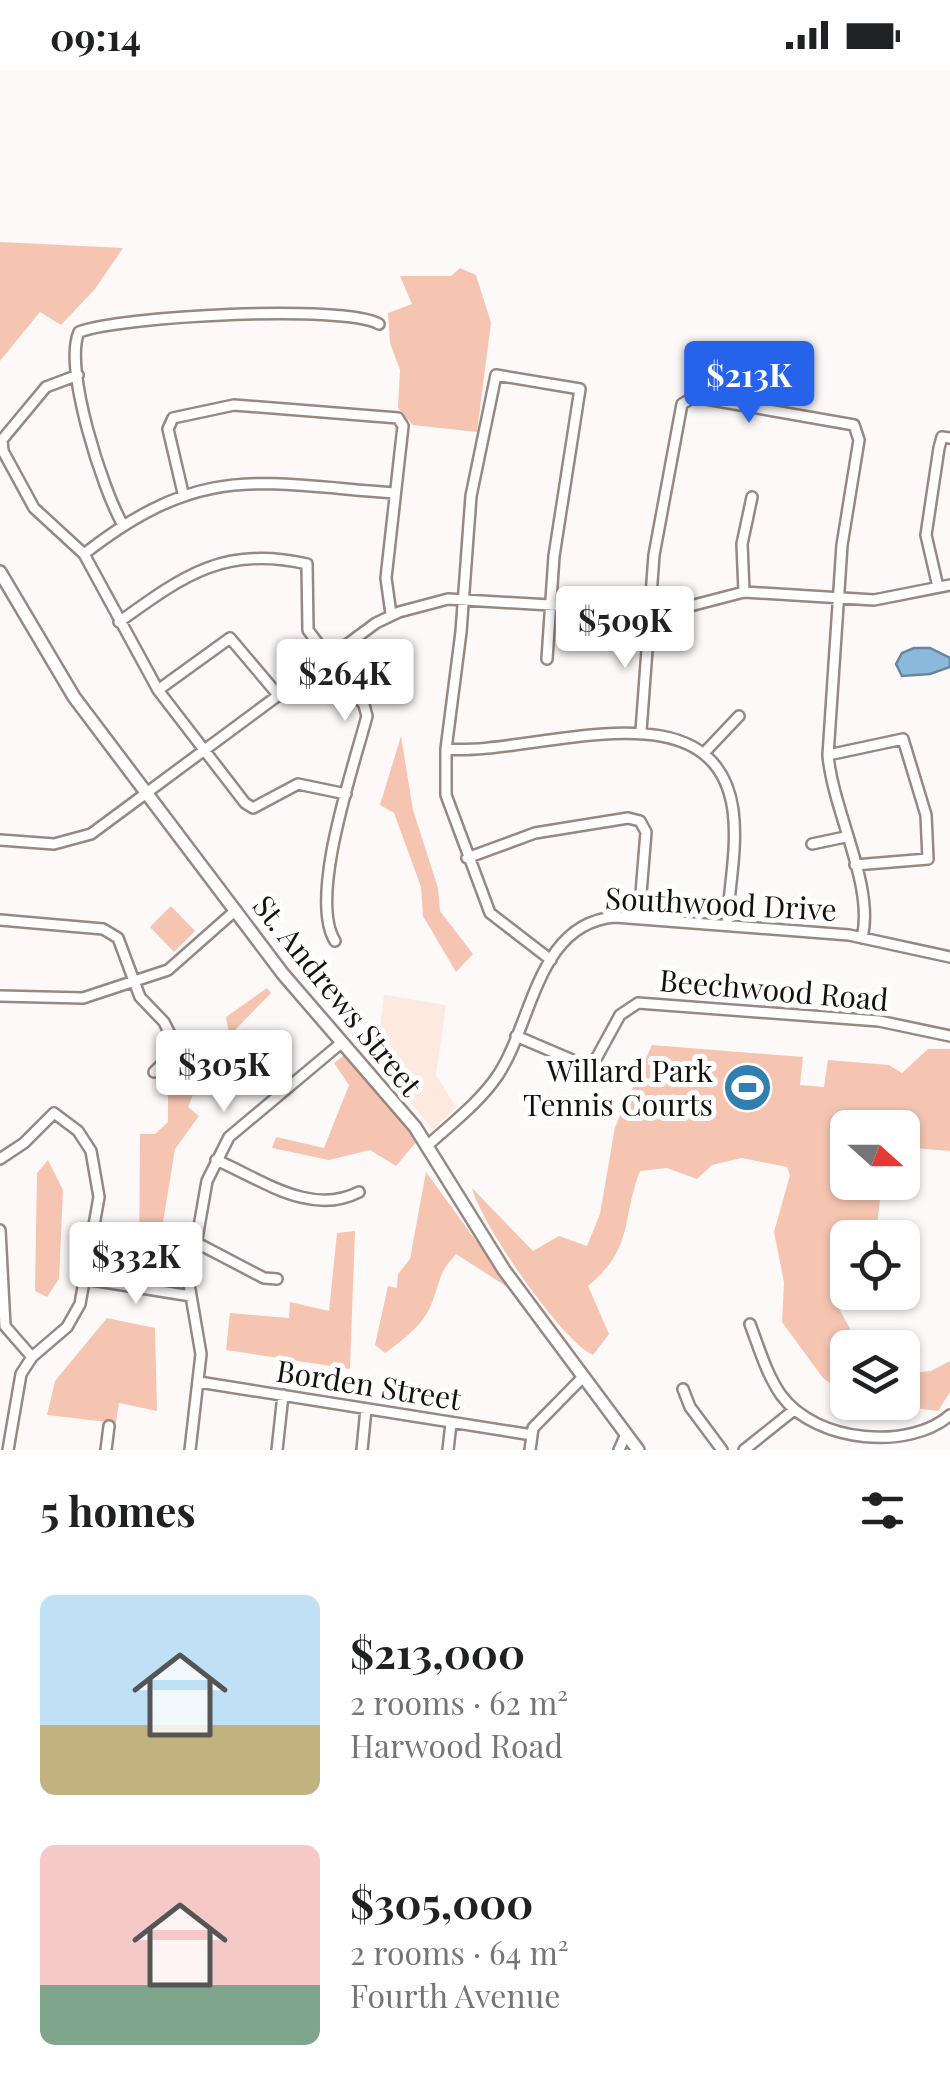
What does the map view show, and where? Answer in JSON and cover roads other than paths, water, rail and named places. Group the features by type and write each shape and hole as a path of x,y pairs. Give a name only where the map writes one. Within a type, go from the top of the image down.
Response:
{"main road":[{"name":"St. Andrews Street","path":"0,572 74,697 340,1044 427,1146 504,1270 638,1450"}],"street":[{"path":"123,525 103,486 78,375 76,340 83,330 266,314 358,317 379,324"},
{"path":"78,375 46,388 1,444 34,508 84,554 158,690 253,808 298,784 346,794"},
{"path":"548,660 550,606 580,389 496,375 472,496 446,749 446,795 490,913 552,960"},
{"path":"641,731 656,539 682,404 694,397 848,422 858,429 828,754 845,837 866,901 862,938"},
{"path":"183,493 168,424 182,415 234,405 398,418 403,426 386,578 391,614"},
{"path":"938,588 926,534 939,448 942,437 950,438"},
{"path":"84,554 123,525 183,493 242,483 395,493"},
{"path":"744,592 742,544 752,497"},
{"path":"119,622 194,570 220,561 306,564 310,572 304,616 308,630 366,710 332,848 327,909 328,926 335,941"},
{"path":"0,840 44,844 78,839 148,794 391,614 441,600 649,612 688,610 744,592 882,599 950,584"},
{"path":"158,690 230,638 279,696"},
{"path":"704,753 739,716"},
{"path":"446,749 477,751 641,731 673,736 704,753 723,778 734,816 727,925"},
{"path":"828,754 903,739 926,815 928,859 855,865"},
{"path":"467,858 536,833 628,818 640,821 646,832 639,918"},
{"path":"812,844 845,837"},
{"path":"0,996 73,999 135,982 174,966 236,910"},
{"name":"Southwood Drive","path":"427,1146 492,1083 552,960 579,926 603,918 727,925 862,938 950,957"},
{"path":"0,920 111,933 124,948 142,1001 164,1022 172,1038 169,1057 154,1072"},
{"name":"Beechwood Road","path":"516,1036 591,1068 620,1015 638,1003 878,1021 950,1036"},
{"path":"190,1450 201,1354 190,1296 207,1180 238,1128 340,1044"},
{"path":"0,1159 24,1143 54,1113 85,1139 99,1187 86,1279 76,1314 32,1357 15,1394 8,1450"},
{"path":"216,1160 313,1202 332,1202 359,1192"},
{"path":"0,1230 7,1334 32,1357"},
{"path":"196,1243 264,1278 277,1279"},
{"path":"86,1279 190,1296"},
{"path":"750,1324 772,1378 794,1410 815,1425 847,1438 894,1445 918,1443 950,1416"},
{"path":"530,1450 536,1424 584,1376"},
{"name":"Borden Street","path":"198,1382 532,1436"},
{"path":"683,1389 690,1407 722,1450"},
{"path":"276,1450 283,1395"},
{"path":"362,1450 366,1409"},
{"path":"744,1450 794,1410"},
{"path":"448,1450 451,1423"},
{"path":"106,1450 109,1426"},
{"path":"619,1450 626,1434"}],"water":[{"path":"930,648 950,658 950,667 930,674 902,676 896,664 902,653"}],"place":[{"name":"Willard Park Tennis Courts","path":"748,1087"}]}
